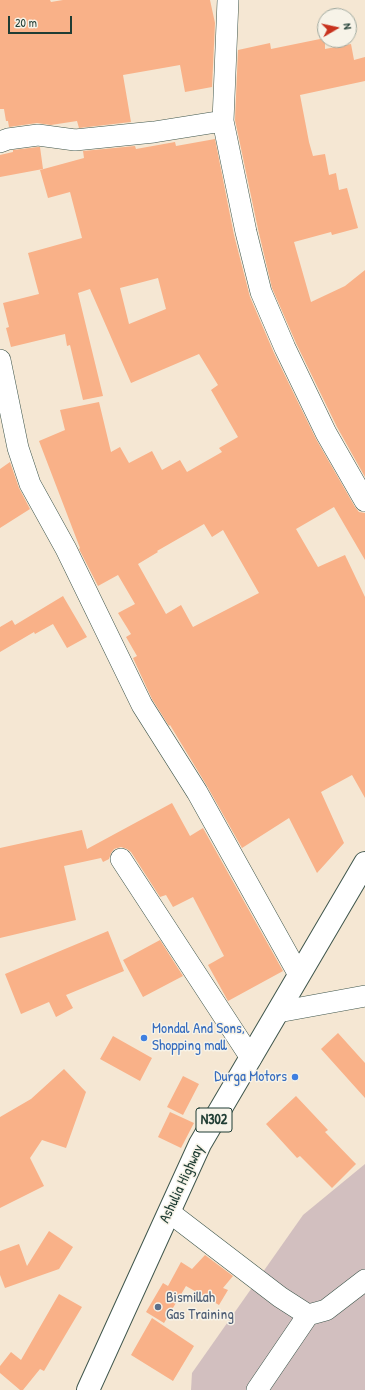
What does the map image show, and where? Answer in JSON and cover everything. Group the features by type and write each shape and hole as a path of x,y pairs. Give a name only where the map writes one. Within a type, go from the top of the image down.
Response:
{"highway":[{"name":"Ashulia Highway","path":"88,1390 200,1144 365,863"}],"street":[{"path":"228,0 223,122 246,232 261,292 285,348 326,432 365,501"},
{"path":"0,142 8,139 38,135 75,140 154,132 223,122"},
{"path":"0,360 18,448 30,484 66,549 142,705 197,792 299,975"},
{"path":"121,859 251,1058"},
{"path":"278,1012 365,996"},
{"path":"169,1212 280,1297 308,1315"},
{"path":"257,1390 308,1315 326,1310 365,1280"}],"shaded area":[{"path":"365,1164 365,1390 191,1390 192,1373 303,1215"}],"building":[{"path":"0,0 50,0 51,2 63,0 210,0 215,23 212,87 185,92 180,65 123,75 131,122 79,128 77,121 51,125 37,123 9,127 8,121 6,121 4,109 0,109"},
{"path":"317,40 317,48 352,48 354,60 365,57 365,81 300,95 313,156 325,154 329,175 336,173 339,190 347,188 358,228 332,235 331,232 294,242 311,302 345,286 365,270 365,477 337,427 296,343 272,288 258,229 235,120 238,50 270,43 271,49"},
{"path":"215,139 234,235 250,297 274,353 316,439 355,507 359,512 365,513 365,560 334,507 296,529 318,567 345,555 365,597 365,798 352,775 321,792 344,843 317,873 289,818 242,848 207,786 170,725 169,726 152,699 133,658 137,656 126,637 131,634 118,613 135,604 118,575 98,586 79,549 80,548 39,441 65,430 60,410 99,402 111,452 120,447 129,463 152,451 162,470 180,460 187,472 222,452 219,448 238,437 211,390 218,385 199,354 131,383 90,289 78,293 103,396 83,400 70,345 67,346 65,334 11,347 6,328 9,327 3,303 39,294 28,253 82,238 70,192 48,198 40,170 84,158 83,151 135,146 136,149 175,142 176,146","holes":["158,278 166,309 129,324 120,288","204,524 212,537 223,530 259,593 193,627 181,605 166,614 138,564 158,552 157,551"]},
{"path":"40,147 43,169 0,177 0,155 13,152 13,150"},
{"path":"10,462 19,488 30,509 0,528 0,469"},
{"path":"63,596 87,637 67,648 53,624 35,634 34,632 0,652 0,627 12,620 15,625"},
{"path":"172,803 190,836 203,828 283,971 228,1001 208,965 224,956 193,897 173,907 166,895 160,897 131,852 121,847 114,849 109,859 103,862 101,858 64,866 76,920 0,938 0,848 82,830 87,849"},
{"path":"108,931 124,971 66,995 73,1008 56,1017 49,1002 21,1014 5,974"},
{"path":"160,940 183,976 143,997 123,960"},
{"path":"338,1033 365,1063 365,1098 321,1049"},
{"path":"113,1036 152,1058 140,1081 100,1059"},
{"path":"64,1069 86,1092 66,1148 42,1140 30,1158 44,1186 0,1208 0,1117 31,1099"},
{"path":"183,1076 199,1084 183,1115 167,1107"},
{"path":"296,1096 328,1130 325,1132 356,1164 332,1188 300,1156 297,1158 266,1124"},
{"path":"170,1112 194,1123 181,1148 158,1137"},
{"path":"49,1231 73,1247 59,1269 5,1288 0,1275 0,1251 19,1244 27,1266"},
{"path":"205,1255 233,1276 223,1288 228,1290 219,1305 186,1286 164,1323 146,1312 163,1283 168,1286 181,1262 192,1269"},
{"path":"59,1294 82,1307 44,1371 40,1369 23,1390 20,1390 0,1373 0,1366 11,1352 21,1360"},
{"path":"152,1318 194,1346 173,1381 131,1355"}],"place":[{"name":"Mondal And Sons, Shopping mall","path":"144,1038"},
{"name":"Durga Motors","path":"295,1077"},
{"name":"Bismillah Gas Training","path":"158,1307"}]}
